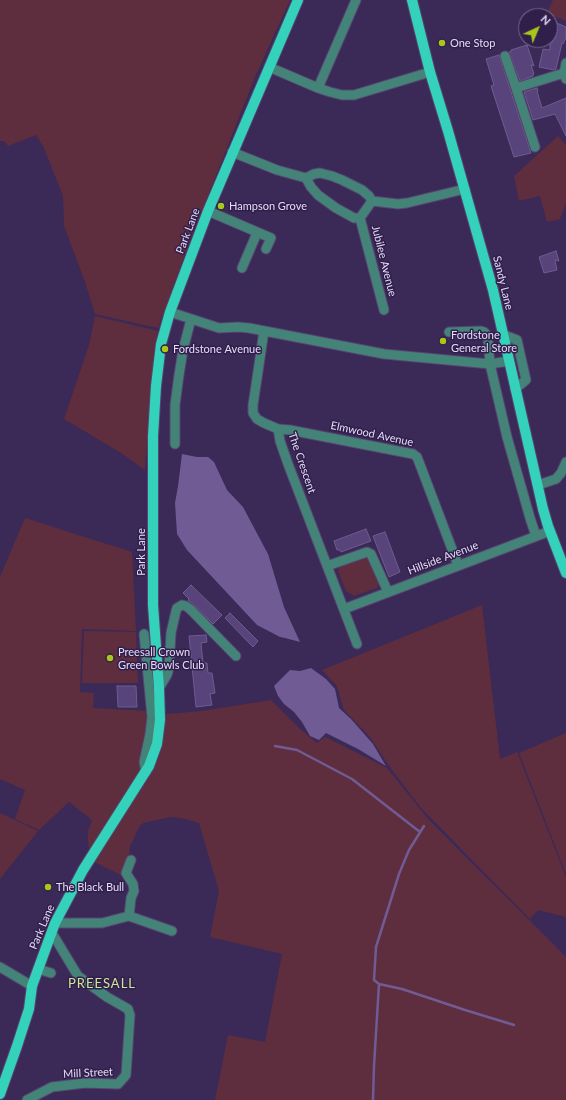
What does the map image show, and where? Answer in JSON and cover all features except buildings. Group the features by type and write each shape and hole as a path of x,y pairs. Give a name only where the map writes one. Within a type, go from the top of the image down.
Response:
{"main road":[{"name":"Park Lane","path":"0,1094 29,1009 32,986 53,928 83,870 146,772 157,744 160,720 153,605 153,436 156,386 162,338 170,312 232,152 298,0"},
{"name":"Sandy Lane","path":"412,0 430,72 491,283 543,509 566,573"}],"street":[{"path":"318,88 356,0"},
{"path":"505,56 535,147"},
{"path":"516,88 565,76 566,63"},
{"path":"269,66 318,88 342,95 354,95 430,72"},
{"path":"232,152 277,170 306,178 320,173 332,176 362,190 372,201"},
{"path":"306,178 311,188 326,202 354,218 360,218 372,201"},
{"path":"372,201 398,204 407,203 465,189"},
{"path":"208,212 271,238 266,249"},
{"name":"Jubilee Avenue","path":"360,218 384,310"},
{"path":"242,268 257,233"},
{"path":"170,312 219,328 238,327 264,331 384,354 490,364 509,361"},
{"path":"175,444 176,405 179,375 183,350 191,319"},
{"name":"The Crescent","path":"264,331 252,405 253,413 257,419 278,429 280,441 286,458 357,644"},
{"path":"449,332 481,331 487,335 490,364 507,437 536,536"},
{"path":"504,335 517,340 526,380 515,389"},
{"name":"Elmwood Avenue","path":"278,429 290,430 413,454 417,457 458,566"},
{"path":"538,486 556,479 561,473 566,462"},
{"name":"Hillside Avenue","path":"344,608 550,531"},
{"path":"327,566 367,552 371,554 388,592"},
{"path":"159,688 167,675 169,668 171,633 177,608 182,605 190,609 236,656"},
{"path":"144,634 152,717 144,762 146,772"},
{"path":"129,916 131,898 134,891 133,884 126,873 131,860"},
{"path":"53,928 102,923 129,916 172,931"},
{"name":"Mill Street","path":"27,1100 52,1087 85,1083 118,1084 126,1075 130,1015 128,1008 106,997 78,976 53,928"},
{"path":"0,967 32,986"},
{"path":"38,969 51,973"}],"shaded area":[{"path":"0,0 290,0 255,77 188,246 158,328 95,314 85,282 64,226 63,196 44,148 36,135 8,146 4,141 0,141"},
{"path":"553,0 566,0 566,21 558,18 558,8 549,8"},
{"path":"558,136 566,145 566,203 560,219 547,222 540,196 519,201 514,176"},
{"path":"95,316 158,331 154,351 145,470 121,453 64,419 89,345"},
{"path":"182,454 197,457 208,457 214,462 227,490 243,507 268,554 284,607 300,642 280,637 257,625 187,550 177,534 175,503"},
{"path":"25,518 132,552 136,631 82,629 80,692 94,693 93,708 150,711 143,767 89,850 88,831 92,820 69,802 39,830 15,819 25,790 0,779 0,577"},
{"path":"365,557 369,558 378,586 377,588 354,596 346,591 338,571 340,566"},
{"path":"482,605 500,759 517,752 566,877 566,917 538,910 530,919 421,808 389,766 370,737 344,710 337,686 322,670"},
{"name":"Preesall Crown Green Bowls Club","path":"84,631 136,632 138,683 82,683"},
{"path":"311,668 326,679 335,689 339,708 373,744 386,766 358,749 326,733 319,740 310,736 294,712 284,704 278,696 274,686 290,670 300,671"},
{"path":"271,700 300,729 317,743 325,737 387,768 429,820 566,957 566,1100 215,1100 228,1035 265,1042 282,954 210,937 219,891 199,823 171,817 143,823 139,827 130,846 129,856 121,875 94,862 159,757 166,714 202,711"},
{"path":"566,733 566,874 519,753"},
{"path":"0,813 38,831 0,879"}],"waterway":[{"path":"275,746 297,750 352,779 420,832"},
{"path":"373,1100 379,984 374,980 376,947 399,874 409,850 424,826"},
{"path":"379,984 402,989 514,1025"}],"place":[{"name":"One Stop","path":"442,43"},
{"name":"Hampson Grove","path":"221,206"},
{"name":"Fordstone General Store","path":"443,341"},
{"name":"Fordstone Avenue","path":"165,349"},
{"name":"Preesall Crown Green Bowls Club","path":"110,658"},
{"name":"The Black Bull","path":"48,887"}],"district":[{"name":"PREESALL","path":"102,984"}]}
